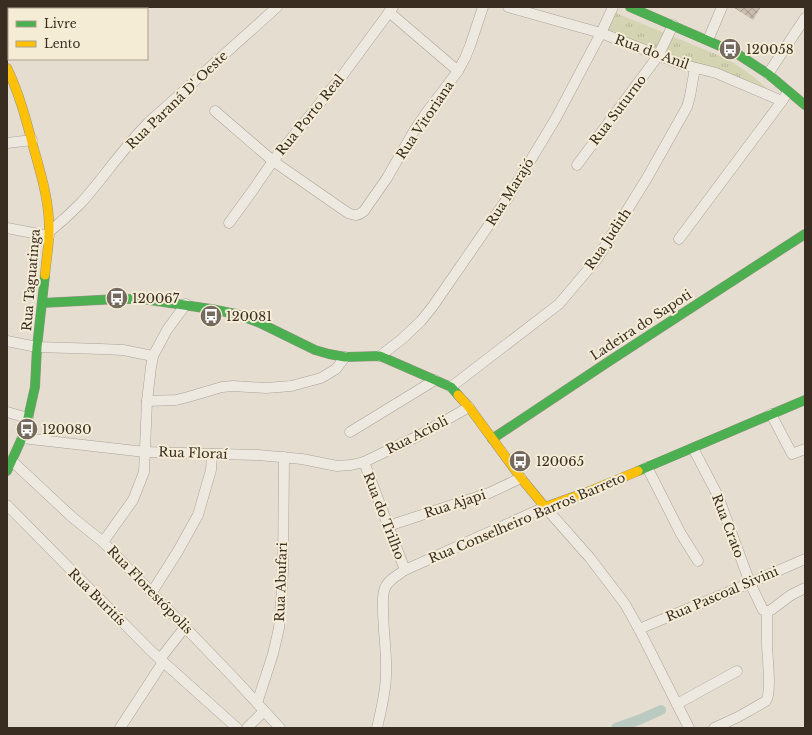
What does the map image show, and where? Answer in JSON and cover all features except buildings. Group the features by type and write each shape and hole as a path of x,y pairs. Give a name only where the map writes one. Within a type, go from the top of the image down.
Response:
{"street":[{"name":"Rua Paraná D' Oeste","path":"49,234 81,203 138,133 149,122 277,7"},
{"name":"Rua Vitoriana","path":"273,161 348,213 359,215 364,211 387,178 426,113 458,71 470,46 483,7"},
{"name":"Rua do Anil","path":"508,7 601,33 658,56 681,64 716,73 782,101"},
{"name":"Rua Marajó","path":"380,356 402,339 421,321 510,196 556,118 601,33 613,7"},
{"path":"630,7 736,53 768,74 805,105"},
{"path":"708,40 722,7"},
{"path":"391,10 458,71"},
{"name":"Rua Porto Real","path":"229,223 273,161 342,76 391,10"},
{"path":"768,74 805,18"},
{"name":"Rua Suturno","path":"577,164 658,56 673,25"},
{"name":"Rua Taguatinga","path":"7,68 22,104 32,140 48,206 49,234 35,387 22,438 7,471"},
{"name":"Rua Judith","path":"451,387 559,304 597,259 647,178 687,107 695,68"},
{"path":"679,239 788,92"},
{"path":"215,111 273,161"},
{"path":"7,143 32,140"},
{"path":"7,228 49,234"},
{"name":"Ladeira do Sapoti","path":"492,439 805,234"},
{"path":"42,303 118,298 143,299 186,304 236,314 260,323 315,350 345,357 380,356 451,387 469,407 520,478 597,567 625,604 689,728"},
{"path":"103,542 133,500 144,472 147,400 153,356 167,330 186,304"},
{"path":"7,341 38,347 123,350 153,356"},
{"path":"147,400 182,399 222,387 233,386 266,388 291,386 321,378 336,369 345,357"},
{"path":"350,432 435,380"},
{"name":"Rua Conselheiro Barros Barreto","path":"377,728 385,690 386,675 383,595 385,586 405,570 545,507 590,491 805,400"},
{"name":"Rua Acioli","path":"364,462 418,436 469,407"},
{"path":"7,412 28,418"},
{"path":"772,414 792,454 805,449"},
{"name":"Rua Floraí","path":"22,438 145,452 284,457 337,466 364,462"},
{"name":"Rua Crato","path":"693,448 718,496 750,583 764,608"},
{"path":"152,592 178,551 198,515 211,470 212,454"},
{"name":"Rua Abufari","path":"261,707 279,628 282,603 284,457"},
{"name":"Rua Florestópolis","path":"12,461 72,517 103,542 280,728"},
{"name":"Rua do Trilho","path":"364,462 405,570"},
{"path":"647,467 681,534 698,561"},
{"name":"Rua Ajapi","path":"388,526 490,493 520,478"},
{"name":"Rua Buritís","path":"7,505 151,651 236,728"},
{"name":"Rua Pascoal Sivini","path":"639,629 805,559"},
{"path":"714,728 744,714 766,701 768,686 767,642 764,608 772,610 791,595 805,588"},
{"path":"120,728 162,660 185,627"},
{"path":"677,704 737,670"},
{"path":"247,728 261,707"}],"green space":[{"path":"616,13 725,58 755,78 776,96 606,32 614,14"}],"waterway":[{"path":"616,728 661,710"}],"traffic: fast":[{"path":"630,7 736,53 768,74 805,105"},
{"path":"492,439 805,234"},
{"path":"7,471 22,438 35,387 37,347 45,275"},
{"path":"42,303 143,299 236,314 260,323 315,350 345,357 380,356 451,387 458,395"},
{"path":"638,471 805,400"}],"traffic: slow":[{"path":"7,68 25,116 42,178 46,199 49,221 49,243 45,275"},
{"path":"458,395 469,407 521,478 545,507 590,491 638,471"}],"place":[{"name":"120058","path":"730,49"},
{"name":"120067","path":"117,298"},
{"name":"120081","path":"211,316"},
{"name":"120080","path":"27,429"},
{"name":"120065","path":"520,461"}]}
